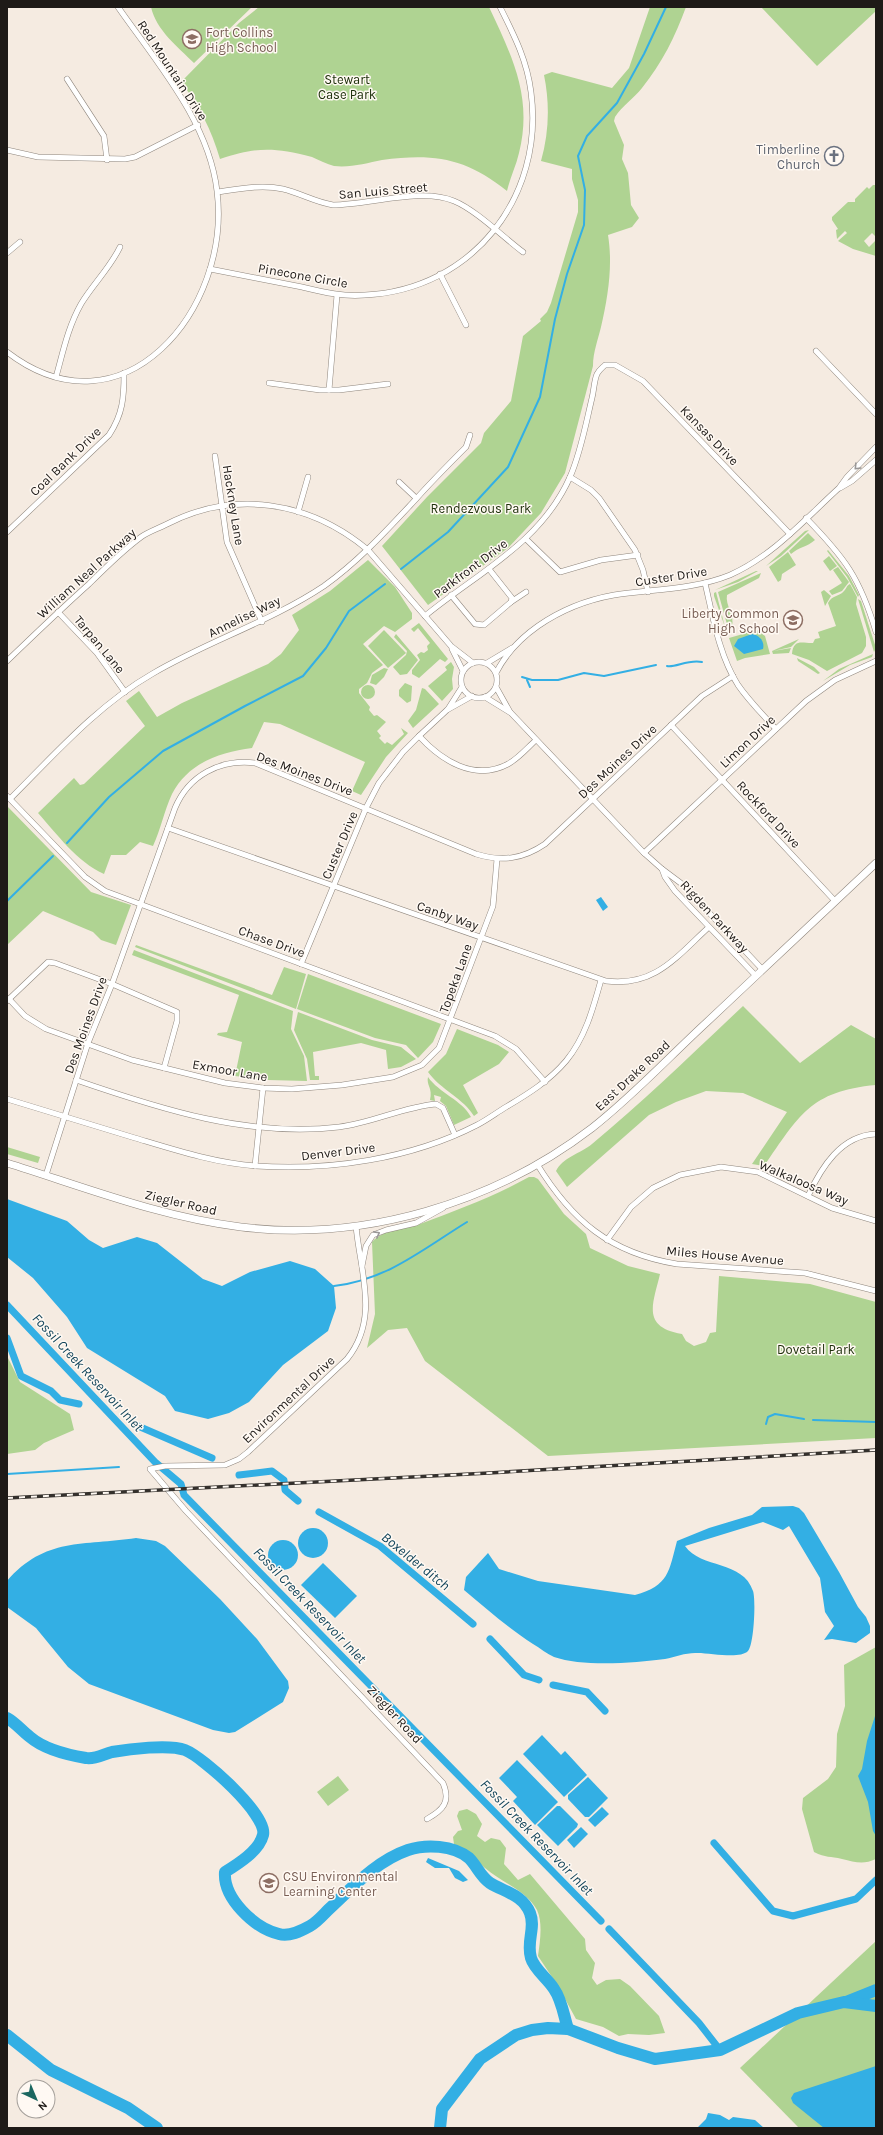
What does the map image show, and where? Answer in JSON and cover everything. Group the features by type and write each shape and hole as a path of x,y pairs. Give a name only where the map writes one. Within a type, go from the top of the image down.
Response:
{"main road":[{"name":"East Drake Road","path":"356,1226 408,1216 448,1204 497,1185 537,1164 574,1140 611,1112 876,863"},
{"name":"Ziegler Road","path":"7,1164 167,1213 217,1223 269,1229 319,1229 356,1226"}],"street":[{"name":"Red Mountain Drive","path":"7,352 31,368 56,377 87,381 112,377 147,362 175,337 202,294 210,269 218,217 218,192 212,164 198,125 118,7"},
{"name":"Pinecone Circle","path":"210,269 338,295 365,295 408,288 440,274 467,257 495,230 516,197 524,178 530,152 533,122 531,91 524,58 500,7"},
{"path":"67,79 104,136 107,160"},
{"path":"7,150 38,157 107,160 125,159 135,156 198,125"},
{"name":"San Luis Street","path":"218,192 267,187 283,189 320,203 333,205 422,196 438,196 464,206 522,252"},
{"path":"7,254 20,242"},
{"path":"56,377 73,321 82,303 114,261 120,248"},
{"path":"440,274 466,325"},
{"path":"329,390 338,295"},
{"path":"816,351 876,414"},
{"name":"Parkfront Drive","path":"425,616 451,595 489,569 526,539 550,510 570,477 580,446 597,374 605,365"},
{"name":"Kansas Drive","path":"605,365 615,365 642,381 790,534"},
{"name":"Coal Bank Drive","path":"7,532 109,435 116,425 123,407 124,373"},
{"path":"269,383 329,390 388,384"},
{"name":"Annelise Way","path":"8,797 125,692 177,660 262,622 324,585 368,550 466,447 470,435"},
{"name":"Custer Drive","path":"487,663 513,648 541,624 572,607 595,599 705,583 728,575 751,564 767,554 790,534 839,488 847,477 876,447"},
{"name":"Hackney Lane","path":"215,456 230,553 262,622"},
{"name":"Custer Drive","path":"839,488 852,481 876,460"},
{"path":"298,512 308,477"},
{"path":"570,477 591,490 599,498 638,555 648,592"},
{"path":"399,482 416,498"},
{"name":"William Neal Parkway","path":"7,661 58,612 141,537 182,516 222,505 264,504 298,512 333,526 353,538 368,550"},
{"path":"806,518 849,566 863,594 876,632"},
{"path":"526,539 560,572 601,560 638,555"},
{"path":"368,550 451,646 473,663 487,663 496,673 496,687 485,697 472,696 462,687 461,676 463,671 473,663"},
{"path":"489,569 512,598 511,602"},
{"path":"705,583 722,652 733,676 751,702 776,729"},
{"path":"451,595 475,624 484,625 511,602 526,592"},
{"name":"Tarpan Lane","path":"58,612 97,654 125,692"},
{"path":"451,646 463,671"},
{"name":"Custer Drive","path":"496,673 513,648"},
{"name":"Limon Drive","path":"644,853 776,729 820,690 847,673 876,661"},
{"name":"Des Moines Drive","path":"46,1175 88,1043 112,984 178,802 191,784 208,770 235,762 264,766 476,854 497,859 516,858 545,844 710,689 733,676"},
{"name":"Custer Drive","path":"447,710 462,687"},
{"name":"Rigden Parkway","path":"496,687 511,713 536,740 644,853 682,884 762,969"},
{"name":"Custer Drive","path":"301,964 366,808 389,768 419,736 447,710 472,696"},
{"name":"Rigden Parkway","path":"485,697 511,713"},
{"name":"Rockford Drive","path":"671,725 835,901"},
{"path":"419,736 437,755 448,762 464,768 484,770 502,767 509,763 536,740"},
{"name":"Chase Drive","path":"8,797 67,859 98,887 495,1036 509,1043 522,1055 545,1082"},
{"name":"Canby Way","path":"168,828 601,980 628,982 655,974 664,968 709,927"},
{"name":"Topeka Lane","path":"446,1034 481,938 495,894 497,859"},
{"name":"Rigden Parkway","path":"662,869 665,877 675,891 756,976"},
{"path":"8,1000 48,962 55,963 112,984 177,1012 177,1021 164,1068"},
{"name":"Denver Drive","path":"7,1099 196,1156 255,1166 300,1167 367,1160 398,1154 455,1134 477,1124 545,1082 577,1046 590,1018 601,980"},
{"name":"Exmoor Lane","path":"8,1000 25,1016 46,1029 132,1060 224,1083 263,1088 292,1089 342,1085 393,1077 422,1065 439,1048 446,1034"},
{"path":"76,1080 200,1118 259,1127 286,1129 339,1127 436,1104 443,1108 455,1134"},
{"path":"255,1166 263,1088"},
{"path":"808,1196 824,1167 843,1145 855,1138 876,1134"},
{"name":"Miles House Avenue","path":"537,1164 568,1208 582,1222 607,1240 633,1252 658,1260 697,1266 805,1273 876,1291"},
{"name":"Walkaloosa Way","path":"607,1240 626,1212 653,1188 680,1175 700,1169 721,1166 758,1172 832,1208 876,1221"},
{"name":"Environmental Drive","path":"362,1267 366,1246 373,1235 386,1230 416,1223 448,1204"},
{"name":"Environmental Drive","path":"150,1469 165,1466 224,1466 239,1459 347,1359 356,1348 362,1335 366,1318 362,1267 356,1226"},
{"name":"Ziegler Road","path":"150,1469 190,1515 443,1783 447,1800 444,1806 427,1819"}],"green space":[{"name":"Fort Collins High School","path":"151,7 252,7 194,63 168,38 158,23"},
{"name":"Stewart Case Park","path":"259,7 489,7 512,60 522,95 523,133 518,158 507,191 477,171 449,160 434,158 401,158 352,166 334,166 312,157 286,151 255,150 220,159 213,138 204,119 194,100 181,82 239,23"},
{"name":"Rendezvous Park","path":"650,7 686,7 673,39 656,69 642,88 615,117 614,121 624,145 622,159 628,173 631,205 639,218 632,227 608,235 610,269 606,304 593,366 565,473 541,513 508,548 428,605 382,546 427,497 481,443 484,433 511,401 523,336 541,321 540,319 547,312 551,303 578,212 578,200 572,179 572,169 541,161 546,140 548,118 544,75 552,72 612,88 629,68"},
{"path":"761,7 876,7 876,11 817,66"},
{"path":"873,185 876,185 876,237 872,233 864,241 869,247 876,240 876,256 853,249 838,241 847,233 845,231 837,239 836,230 838,229 832,220 832,217 848,202 855,202 855,199 867,187 869,189"},
{"path":"809,530 781,556 766,566 805,531"},
{"path":"808,533 815,540 791,554 789,551"},
{"path":"828,550 849,576 859,595 858,597 847,577 827,551"},
{"path":"788,552 796,565 782,574 781,580 778,582 769,567"},
{"path":"829,556 837,566 830,571 823,561"},
{"path":"368,560 395,587 412,613 412,619 395,632 384,626 363,644 383,665 372,673 367,683 359,689 359,693 370,707 369,710 374,716 377,715 386,722 377,731 381,736 379,738 385,744 387,742 392,745 404,734 401,728 408,733 386,757 361,795 352,791 365,762 280,724 264,722 252,748 217,756 196,767 187,774 172,794 153,846 140,842 126,855 111,855 104,874 94,869 76,855 38,813 74,778 80,785 84,784 145,726 126,701 139,691 157,717 182,703 268,664 281,654 299,630 292,615 330,591"},
{"path":"838,567 849,582 842,591 832,595 829,591 842,583 833,570"},
{"path":"758,571 738,582 715,590"},
{"path":"761,573 759,578 727,595 727,603 733,622 732,626 728,628 718,592"},
{"path":"850,584 857,597 856,604 866,637 866,646 862,653 827,671 809,660 792,654 797,643 813,643 815,639 820,638 818,632 836,626 828,603 831,599 842,593"},
{"path":"824,590 831,596 825,606 821,592"},
{"path":"716,592 725,627 714,596 714,593"},
{"path":"858,599 861,601 876,648 874,652"},
{"path":"419,623 448,659 445,662 440,659 419,678 412,674 412,670 420,660 417,655 428,650 427,646 430,643 418,628 414,632 411,629"},
{"path":"384,630 406,653 388,668 368,646"},
{"path":"757,630 765,636 770,654 745,658 737,661 729,638"},
{"path":"396,634 418,660 407,674 400,675 393,667 406,655 407,651 394,637"},
{"path":"799,639 791,647 773,651 791,648 789,653 773,654 772,651"},
{"path":"873,654 872,657 850,665 823,681 839,669"},
{"path":"797,658 814,667 820,673 818,674 798,661"},
{"path":"451,662 454,667 452,679 453,689 442,701 428,686 447,670 445,667"},
{"path":"384,668 388,669 384,677 376,685 370,683 372,675"},
{"path":"405,683 412,686 411,701 407,703 399,696 399,690"},
{"path":"365,685 371,685 375,689 375,695 371,699 365,699 361,695 361,689"},
{"path":"422,688 425,689 439,704 413,728 408,721 416,710"},
{"path":"7,806 91,892 131,905 116,945 101,940 93,932 43,911 7,945"},
{"path":"136,945 272,995 284,967 306,974 296,1009 135,947"},
{"path":"134,950 293,1011 291,1029 304,1056 307,1081 268,1080 235,1076 242,1042 217,1035 218,1033 227,1032 239,995 132,955"},
{"path":"308,974 441,1024 433,1042 418,1058 406,1045 375,1038 297,1009"},
{"path":"743,1006 800,1063 851,1025 876,1039 876,1085 854,1088 836,1093 821,1100 808,1109 797,1120 764,1166 752,1164 787,1112 743,1093 706,1091 676,1102 649,1115 567,1187 556,1171 559,1166 572,1156 588,1147 611,1128"},
{"path":"298,1012 372,1040 401,1047 416,1059 401,1067 388,1069 386,1050 361,1043 313,1052 315,1076 319,1076 319,1080 310,1080 307,1059 294,1030"},
{"path":"457,1029 498,1045 509,1052 499,1064 463,1085 478,1113 474,1116 464,1104 439,1084 428,1072 446,1054"},
{"path":"428,1077 438,1088 462,1106 471,1117 454,1125 446,1106 440,1101 441,1097 434,1095 435,1101 430,1100 431,1092"},
{"path":"7,1147 40,1157 38,1163 7,1154"},
{"name":"Dovetail Park","path":"529,1177 538,1179 564,1214 586,1234 590,1248 628,1266 660,1274 653,1304 655,1320 660,1326 669,1331 682,1334 686,1341 694,1346 706,1342 710,1333 716,1332 719,1276 810,1284 876,1302 876,1438 548,1456 425,1361 407,1328 388,1330 367,1348 375,1314 372,1242 383,1234 420,1224 489,1197"},
{"path":"7,1356 20,1382 70,1414 74,1430 44,1443 35,1450 7,1454"},
{"path":"876,1647 876,1859 867,1862 859,1862 825,1856 814,1852 802,1809 803,1798 828,1779 836,1767 837,1734 845,1706 844,1665"},
{"path":"338,1776 349,1790 328,1806 317,1792"},
{"path":"467,1809 476,1814 482,1824 477,1836 485,1842 491,1838 500,1840 506,1848 504,1864 518,1880 530,1874 585,1939 586,1950 595,1963 592,1978 597,1985 606,1980 620,1979 630,1986 659,2016 665,2033 649,2035 628,2034 619,2036 603,2027 576,2019 558,1986 538,1956 540,1945 540,1921 539,1915 533,1903 527,1897 491,1873 454,1844 453,1837 458,1831 462,1830 457,1816 459,1811"},
{"path":"876,1941 876,2128 799,2128 740,2068"}],"water":[{"path":"752,634 761,639 763,649 744,654 734,646 738,639"},
{"path":"601,897 608,907 603,911 596,900"},
{"path":"7,1199 67,1221 89,1240 103,1248 137,1237 157,1243 203,1279 222,1286 250,1272 290,1261 315,1269 334,1286 336,1308 328,1331 283,1365 249,1402 229,1413 208,1419 175,1411 165,1396 87,1348 67,1317 33,1278 7,1257"},
{"path":"793,1506 799,1508 804,1513 858,1607 866,1617 870,1626 870,1633 856,1643 832,1639 824,1640 834,1626 825,1612 820,1578 789,1526 783,1530 763,1522 685,1546 692,1553 701,1558 731,1569 748,1581 754,1596 754,1622 750,1647 744,1654 731,1655 691,1653 665,1659 624,1663 594,1663 566,1660 551,1656 524,1638 464,1590 466,1577 488,1553 499,1569 538,1581 635,1595 655,1587 666,1576 672,1561 677,1541 709,1528 752,1515 762,1507"},
{"path":"313,1528 319,1529 327,1537 327,1549 319,1557 313,1558 307,1557 299,1549 298,1543 299,1537 307,1529"},
{"path":"136,1538 156,1541 165,1546 220,1599 257,1639 288,1681 289,1688 283,1702 235,1732 229,1733 213,1730 89,1684 68,1667 36,1628 7,1607 7,1581 21,1567 36,1557 51,1550 66,1546"},
{"path":"283,1540 293,1545 298,1555 293,1565 283,1570 273,1565 268,1555 273,1545"},
{"path":"323,1563 357,1596 335,1618 301,1585"},
{"path":"876,1713 876,1836 873,1831 868,1802 858,1776 862,1769 867,1741"},
{"path":"542,1735 561,1755 565,1751 587,1775 564,1797 523,1754"},
{"path":"517,1760 558,1802 535,1825 513,1801 517,1797 499,1778"},
{"path":"588,1777 608,1798 589,1817 585,1817 568,1799 568,1795"},
{"path":"557,1806 560,1806 578,1824 577,1827 558,1846 537,1825"},
{"path":"602,1807 609,1814 595,1827 588,1820"},
{"path":"581,1827 588,1834 574,1848 567,1840"},
{"path":"428,1858 459,1871 468,1880 463,1882 455,1878 449,1868 435,1868 426,1862"},
{"path":"876,2066 876,2128 824,2128 793,2103 791,2098 794,2093"},
{"path":"708,2113 720,2115 729,2120 733,2117 755,2120 764,2128 697,2128 706,2119"}],"waterway":[{"path":"401,569 448,532 508,467 540,397 555,319 567,274 584,225 585,190 578,156 587,136 617,103 644,54 666,7"},
{"path":"67,843 109,797 163,751 303,676 326,648 349,611 385,584"},
{"path":"667,666 697,661 702,662"},
{"path":"522,677 532,680 558,680 584,673 604,676 656,665"},
{"path":"527,680 530,687"},
{"path":"7,901 53,856"},
{"path":"334,1286 353,1283 388,1270 420,1253 467,1222"},
{"name":"Fossil Creek Reservoir Inlet","path":"7,1305 155,1462 181,1484 184,1495 601,1921"},
{"name":"Boxelder ditch","path":"7,1338 21,1376 51,1391 60,1400 79,1404"},
{"path":"766,1424 768,1417 775,1414 804,1419"},
{"path":"813,1420 876,1422"},
{"name":"Boxelder ditch","path":"138,1426 212,1458"},
{"path":"7,1474 119,1467"},
{"name":"Boxelder ditch","path":"239,1475 272,1471 284,1480 285,1490 298,1501"},
{"name":"Boxelder ditch","path":"319,1512 380,1546 473,1624"},
{"name":"Boxelder ditch","path":"490,1639 524,1675 539,1680"},
{"name":"Boxelder ditch","path":"553,1685 587,1692 605,1711"},
{"path":"7,1718 27,1735 42,1745 56,1751 72,1755 92,1758 112,1752 169,1747 185,1750 205,1763 245,1801 262,1826 263,1835 261,1841 253,1852 225,1872 229,1892 250,1919 269,1931 279,1934 287,1935 295,1933 313,1924 365,1876 385,1861 396,1855 415,1848 431,1846 447,1848 463,1854 469,1858 490,1883 518,1898 527,1907 532,1919 530,1946 531,1958 535,1966 557,1993 568,2029"},
{"name":"Boxelder ditch","path":"714,1843 773,1911 793,1916 856,1899 876,1880"},
{"name":"Fossil Creek Reservoir Inlet","path":"609,1929 699,2023 720,2050"},
{"path":"846,2002 876,1990"},
{"path":"440,2128 442,2109 480,2059 516,2035 532,2030 548,2028 568,2029 618,2048 655,2059 720,2050 798,2013 844,2002 876,2006"},
{"path":"7,2035 51,2070 128,2108 157,2128"}],"railway":[{"path":"7,1498 489,1473 876,1450"}],"place":[{"name":"Fort Collins High School","path":"192,39"},
{"name":"Timberline Church","path":"834,156"},
{"name":"Liberty Common High School","path":"793,620"},
{"name":"CSU Environmental Learning Center","path":"269,1883"}]}
